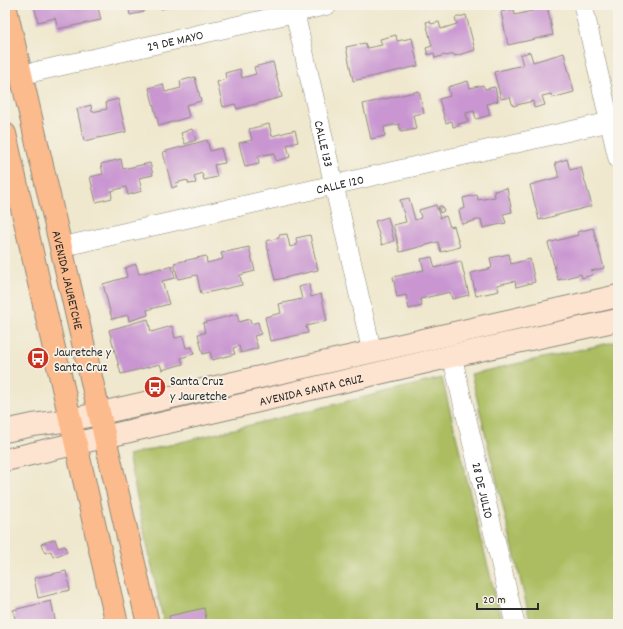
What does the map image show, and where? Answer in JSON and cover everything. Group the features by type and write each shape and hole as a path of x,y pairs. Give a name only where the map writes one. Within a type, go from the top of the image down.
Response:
{"main road":[{"name":"AVENIDA JAURETCHE","path":"5,5 148,624"},
{"path":"6,144 117,624"},
{"name":"AVENIDA SANTA CRUZ","path":"5,431 33,425 70,420 618,296"},
{"name":"AVENIDA SANTA CRUZ","path":"5,460 452,356 618,320"}],"street":[{"name":"29 DE MAYO","path":"22,75 294,9 328,5"},
{"path":"583,5 614,121 618,159"},
{"name":"CALLE 133","path":"294,9 372,352"},
{"name":"CALLE 120","path":"61,247 614,121"},
{"name":"28 DE JULIO","path":"452,356 515,624"}],"green space":[{"path":"618,341 618,624 531,624 471,374"},
{"path":"442,378 502,624 164,624 128,455"}],"building":[{"path":"34,5 109,6 98,8 101,20 58,29 55,18 38,22"},
{"path":"128,5 150,6 143,7 144,12 130,15"},
{"path":"160,5 174,5 174,6 161,9"},
{"path":"531,5 547,5 553,35 508,45 501,12 514,9 515,15 532,11"},
{"path":"466,15 475,50 455,56 454,54 435,58 434,53 428,55 426,48 432,46 426,22 430,21 431,24 439,22 441,29 457,24 455,18"},
{"path":"396,35 397,41 412,38 418,66 353,81 346,47 365,43 367,48 382,45 380,39"},
{"path":"530,52 533,62 564,53 574,92 552,98 551,94 542,96 545,105 534,108 533,101 513,106 510,97 501,99 494,72 523,65 520,55"},
{"path":"273,62 282,97 237,109 235,104 223,107 217,82 226,79 225,73 240,69 242,78 256,74 254,67"},
{"path":"195,77 201,101 186,105 189,117 159,126 149,88 163,84 165,92 181,88 180,81"},
{"path":"468,81 470,88 483,85 485,89 495,87 498,101 487,104 490,115 476,119 474,111 466,113 468,122 458,124 459,126 453,127 452,121 446,123 439,99 450,96 448,87"},
{"path":"419,91 424,113 413,115 416,129 401,132 399,124 384,127 385,136 371,139 363,104"},
{"path":"118,99 126,132 84,141 77,109 91,105 92,112 107,109 106,102"},
{"path":"269,124 272,136 295,130 298,142 287,145 290,157 276,161 274,153 258,156 259,164 245,167 239,143 252,140 249,129"},
{"path":"192,129 196,140 185,144 181,133"},
{"path":"207,140 210,151 221,148 225,163 214,165 217,177 204,180 202,173 194,176 196,183 189,184 187,180 176,183 177,186 172,188 163,152"},
{"path":"121,159 123,169 150,163 153,175 139,178 142,191 128,195 126,187 111,191 112,198 96,202 90,177 103,174 101,164"},
{"path":"567,159 570,170 581,167 592,206 539,220 530,185 559,177 555,163"},
{"path":"507,188 512,212 503,214 506,223 483,228 481,219 462,224 459,210 465,208 463,198 477,195 478,200 495,197 494,191"},
{"path":"409,198 415,220 421,218 419,210 436,205 440,218 446,216 450,227 454,226 460,247 441,252 438,242 400,252 393,225 406,222 400,200"},
{"path":"442,206 444,211 440,213 438,207"},
{"path":"388,217 394,241 382,245 375,221"},
{"path":"593,228 604,268 591,271 592,275 582,278 581,274 558,280 548,243 578,235 577,232"},
{"path":"287,234 290,247 297,245 296,238 310,235 318,270 275,280 266,241 279,238 279,235"},
{"path":"249,247 255,271 240,275 242,285 201,294 197,275 178,279 174,263 206,256 207,263 223,259 221,253"},
{"path":"509,254 511,264 530,259 535,282 516,287 515,281 497,285 499,291 476,296 471,273 492,268 490,258"},
{"path":"432,257 435,268 461,261 469,295 452,299 450,292 420,299 422,306 409,309 406,295 397,297 393,277 424,270 421,259"},
{"path":"136,264 139,274 172,266 175,278 162,281 169,304 147,310 148,315 129,321 128,315 112,319 103,284 127,277 125,268"},
{"path":"309,284 311,297 321,294 327,321 306,326 308,333 270,341 265,317 281,313 279,304 302,299 299,287"},
{"path":"237,314 239,322 250,319 251,324 258,322 261,334 254,336 258,348 241,353 239,346 233,348 235,354 212,360 210,352 203,354 198,334 205,333 203,323"},
{"path":"148,319 151,332 172,326 175,338 183,336 186,348 192,347 194,354 181,358 183,364 162,370 160,364 121,374 109,330"},
{"path":"55,539 58,548 65,546 67,552 53,557 51,551 45,553 41,544"},
{"path":"66,571 70,590 38,598 34,578"},
{"path":"51,601 56,624 21,624 20,621 16,622 13,610"},
{"path":"204,608 207,624 170,624 169,616"}],"place":[{"name":"Jauretche y Santa Cruz","path":"38,358"},
{"name":"Santa Cruz y Jauretche","path":"155,387"}]}
